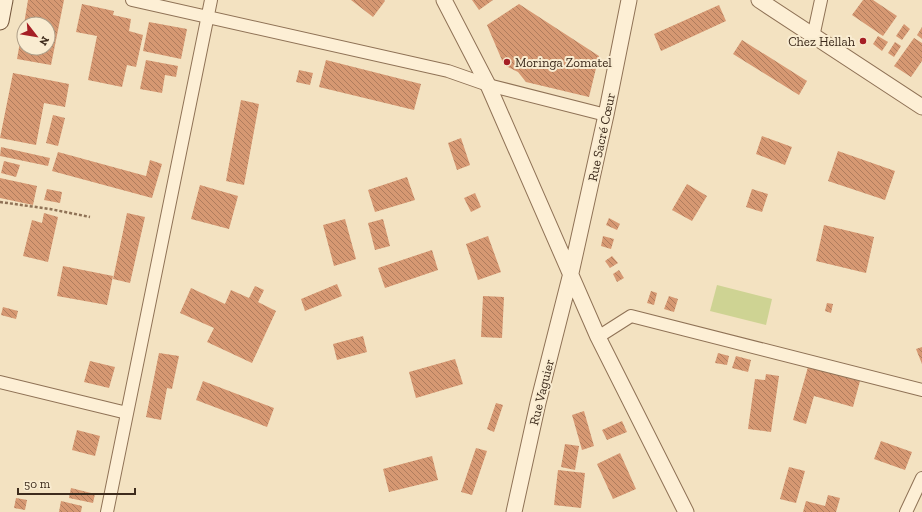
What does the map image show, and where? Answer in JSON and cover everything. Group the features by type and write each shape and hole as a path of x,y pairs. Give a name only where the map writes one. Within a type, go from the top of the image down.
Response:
{"main road":[{"path":"0,21 4,0"}],"street":[{"path":"132,0 207,18 448,70 488,85 606,115"},
{"path":"107,512 211,0"},
{"path":"444,0 488,85 598,337 686,512"},
{"name":"Rue Sacré Cœur","path":"571,273 606,115 629,0"},
{"path":"758,0 922,107"},
{"path":"813,36 821,0"},
{"name":"Rue Vaguier","path":"514,512 538,403 571,273"},
{"path":"598,337 631,316 922,390"},
{"path":"0,382 127,413"},
{"path":"906,512 922,478"}],"path":[{"path":"0,202 50,209 90,217"}],"green space":[{"path":"717,285 772,299 766,325 710,311"}],"building":[{"path":"28,0 64,0 56,40 56,16 25,16"},
{"path":"351,0 384,0 385,1 373,17"},
{"path":"472,0 493,0 479,10"},
{"path":"863,0 873,0 897,16 883,36 852,15"},
{"path":"82,4 114,11 113,15 131,19 129,31 143,35 136,67 127,65 122,87 88,80 97,36 76,32"},
{"path":"519,4 599,56 589,97 526,82 518,72 504,65 487,25"},
{"path":"719,5 726,21 661,51 654,34"},
{"path":"149,22 187,29 181,59 143,51"},
{"path":"904,24 910,29 902,40 896,36"},
{"path":"922,27 922,39 917,35"},
{"path":"878,36 888,42 882,51 873,44"},
{"path":"914,38 922,43 922,61 911,77 894,66"},
{"path":"742,40 807,81 799,95 733,54"},
{"path":"895,42 901,46 894,57 888,53"},
{"path":"18,56 53,56 51,65 17,59"},
{"path":"146,60 178,66 176,77 165,75 162,93 140,89"},
{"path":"326,60 421,84 414,110 319,87"},
{"path":"299,70 313,73 310,85 296,82"},
{"path":"13,73 69,84 65,107 44,103 36,145 0,138"},
{"path":"241,100 259,104 244,185 226,181"},
{"path":"53,115 65,118 58,146 46,143"},
{"path":"762,136 792,147 785,165 756,154"},
{"path":"461,138 470,165 457,170 448,143"},
{"path":"1,147 50,158 48,166 0,156"},
{"path":"838,151 895,171 885,200 828,181"},
{"path":"58,152 146,176 150,160 162,164 152,198 52,171"},
{"path":"4,161 20,165 16,177 1,173"},
{"path":"407,177 415,200 375,212 368,190"},
{"path":"0,178 37,186 33,205 0,198"},
{"path":"687,184 707,196 692,221 672,210"},
{"path":"200,185 238,196 229,229 191,219"},
{"path":"47,189 62,192 60,203 44,200"},
{"path":"752,189 768,194 762,212 746,207"},
{"path":"475,193 481,207 471,212 464,198"},
{"path":"44,213 58,217 48,262 23,256 32,220 42,223"},
{"path":"127,213 145,217 130,283 113,279"},
{"path":"609,218 620,224 617,230 606,225"},
{"path":"345,219 356,259 334,266 323,225"},
{"path":"383,219 390,246 375,250 368,223"},
{"path":"824,225 874,237 866,273 816,261"},
{"path":"488,236 501,272 478,280 466,244"},
{"path":"603,236 614,239 611,249 601,246"},
{"path":"432,250 438,270 385,288 378,268"},
{"path":"612,256 618,263 610,268 605,261"},
{"path":"63,266 113,276 107,305 57,296"},
{"path":"619,270 624,278 617,282 613,274"},
{"path":"337,284 342,296 305,311 301,299"},
{"path":"255,286 264,290 258,302 276,311 252,363 207,342 214,328 180,313 191,288 225,304 231,290 249,298"},
{"path":"651,291 657,293 654,305 647,303"},
{"path":"483,296 504,297 502,338 481,337"},
{"path":"669,296 678,299 674,312 664,309"},
{"path":"827,303 833,304 831,313 825,311"},
{"path":"3,307 18,311 16,319 1,315"},
{"path":"363,336 367,352 337,360 333,344"},
{"path":"922,347 922,364 916,349"},
{"path":"159,353 179,356 172,389 167,388 161,420 146,417"},
{"path":"718,353 729,356 727,365 715,363"},
{"path":"736,356 751,360 748,372 732,368"},
{"path":"455,359 463,384 416,398 409,372"},
{"path":"90,361 115,367 109,388 84,382"},
{"path":"808,367 860,381 853,407 814,396 806,424 793,420"},
{"path":"766,374 779,376 771,432 748,429 755,379 765,380"},
{"path":"203,381 274,408 267,427 196,400"},
{"path":"496,403 503,405 494,432 487,429"},
{"path":"584,411 594,446 582,450 572,415"},
{"path":"622,421 627,432 607,440 602,430"},
{"path":"77,430 100,436 95,456 72,450"},
{"path":"881,441 912,452 905,470 874,459"},
{"path":"565,444 579,446 575,470 561,467"},
{"path":"476,448 487,451 472,495 461,492"},
{"path":"620,453 636,489 613,499 597,464"},
{"path":"432,456 438,480 389,492 383,469"},
{"path":"789,467 805,471 796,503 780,499"},
{"path":"558,470 585,473 581,508 554,505"},
{"path":"71,488 95,494 93,503 69,498"},
{"path":"828,495 840,498 836,512 803,512 806,501 825,506"},
{"path":"16,498 27,500 25,510 14,508"},
{"path":"61,501 82,506 81,512 59,512"}],"place":[{"name":"Chez Hellah","path":"863,41"},
{"name":"Moringa Zomatel","path":"507,62"}]}
